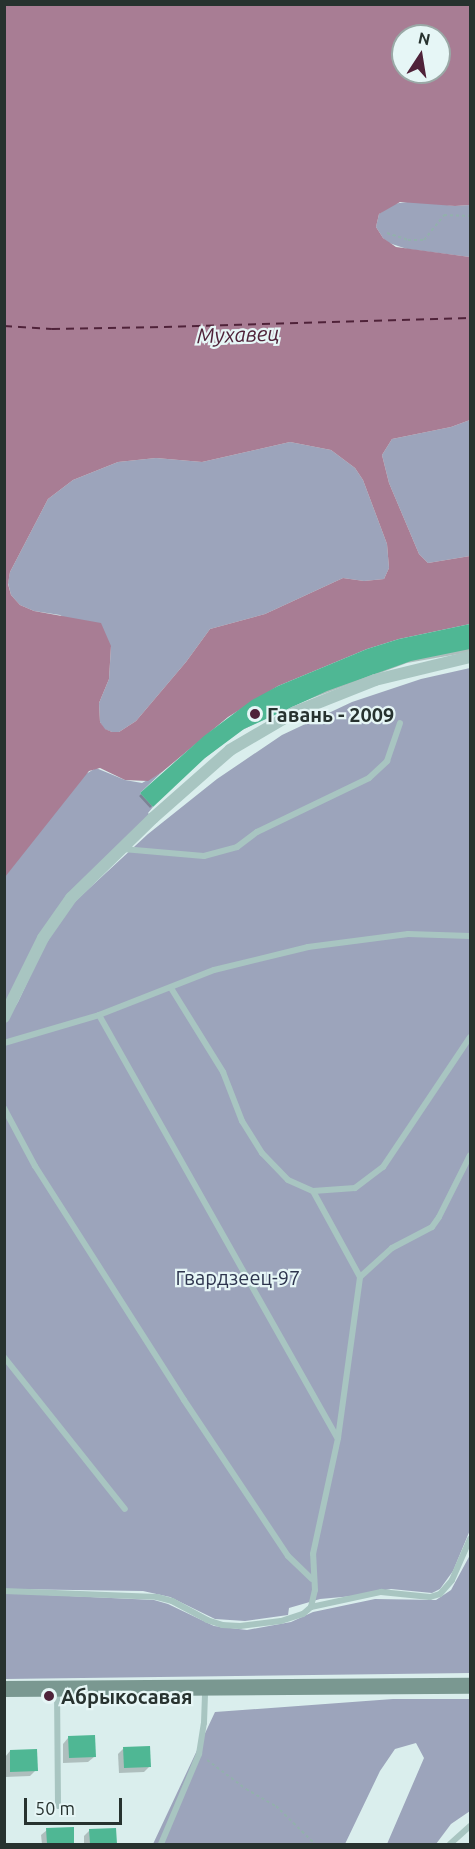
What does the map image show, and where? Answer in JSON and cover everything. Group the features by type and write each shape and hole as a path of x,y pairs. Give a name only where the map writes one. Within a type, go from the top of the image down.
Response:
{"street":[{"path":"4,1017 55,919 71,898 230,750 295,712 375,680 471,657"},
{"path":"4,1689 471,1686"}],"lane":[{"path":"122,849 204,856 237,847 257,832 369,778 387,761 400,723"},
{"path":"4,1043 99,1015 214,970 308,947 408,934 471,936"},
{"path":"171,988 223,1072 242,1121 262,1153 288,1180 313,1191 355,1188 376,1173 395,1151 471,1037"},
{"path":"99,1015 338,1438"},
{"path":"4,1108 35,1166 196,1419 288,1556 313,1579"},
{"path":"360,1278 392,1248 432,1227 471,1155"},
{"path":"4,1591 157,1597 172,1601 207,1620 222,1625 240,1626 281,1621 303,1614 310,1607 315,1590 313,1554 338,1438 360,1278 313,1191"},
{"path":"4,1357 125,1509"},
{"path":"310,1607 381,1592 430,1597 440,1594 452,1580 471,1539"},
{"path":"161,1845 199,1754 204,1723 205,1688"},
{"path":"57,1689 58,1806"},
{"path":"450,1845 471,1826"}],"path":[{"path":"387,232 408,240 424,240 444,216 471,216"},
{"path":"199,1754 246,1789 276,1806 315,1845"}],"green space":[{"path":"415,201 455,206 470,205 470,257 407,249 389,243 383,238 376,227 379,214 392,204"},
{"path":"470,420 470,556 428,563 419,554 389,483 382,455 392,439 451,427"},
{"path":"290,442 331,450 355,468 363,480 387,544 389,568 384,579 364,581 343,578 265,614 210,629 186,662 136,721 119,732 104,729 100,722 99,703 109,679 111,647 60,615 34,611 20,605 11,595 8,583 10,572 48,499 73,480 118,462 156,458 202,462"},
{"name":"Гвардзеец-97","path":"470,668 470,1530 453,1571 440,1589 432,1593 391,1589 320,1599 289,1608 288,1615 245,1621 215,1619 170,1597 143,1591 5,1589 4,1024 18,1002 46,942 68,908 148,834 217,779 282,735 352,702 421,679"},
{"path":"96,768 125,780 142,783 162,772 140,793 153,807 148,813 153,818 84,881 5,1011 4,877 84,775"},
{"path":"470,1555 470,1673 5,1679 5,1593 154,1600 168,1604 214,1626 247,1630 291,1622 313,1612 375,1599 436,1600 451,1590"},
{"path":"393,1699 470,1699 470,1811 451,1824 436,1844 387,1844 424,1758 416,1743 395,1749 380,1771 345,1844 153,1844 215,1712"}],"water":[{"name":"Мухавец","path":"5,5 470,5 470,205 400,202 379,214 376,227 383,238 396,247 470,257 470,420 451,427 392,439 382,455 389,483 419,554 428,563 470,556 470,624 399,639 367,649 278,686 228,717 148,781 125,780 100,768 89,771 5,877","holes":["290,442 331,450 355,468 363,480 387,544 389,568 384,579 364,581 343,578 265,614 210,629 186,662 136,721 119,732 105,729 100,722 99,703 109,679 111,646 101,623 34,611 20,605 11,595 8,584 10,572 48,499 73,480 118,462 156,458 202,462"]}],"building":[{"name":"Гавань - 2009","path":"470,624 470,649 411,661 327,691 244,729 205,758 153,807 140,793 204,736 252,700 278,686 367,649 399,639"},
{"path":"95,1735 96,1757 69,1758 68,1736"},
{"path":"150,1746 151,1767 124,1768 123,1747"},
{"path":"37,1749 38,1771 10,1772 10,1750"},
{"path":"74,1827 74,1844 47,1844 46,1828"},
{"path":"116,1828 117,1844 90,1844 89,1829"}],"ferry route":[{"path":"4,326 52,329 470,318"}],"place":[{"name":"Гавань - 2009","path":"255,714"},
{"name":"Абрыкосавая","path":"49,1696"}]}
